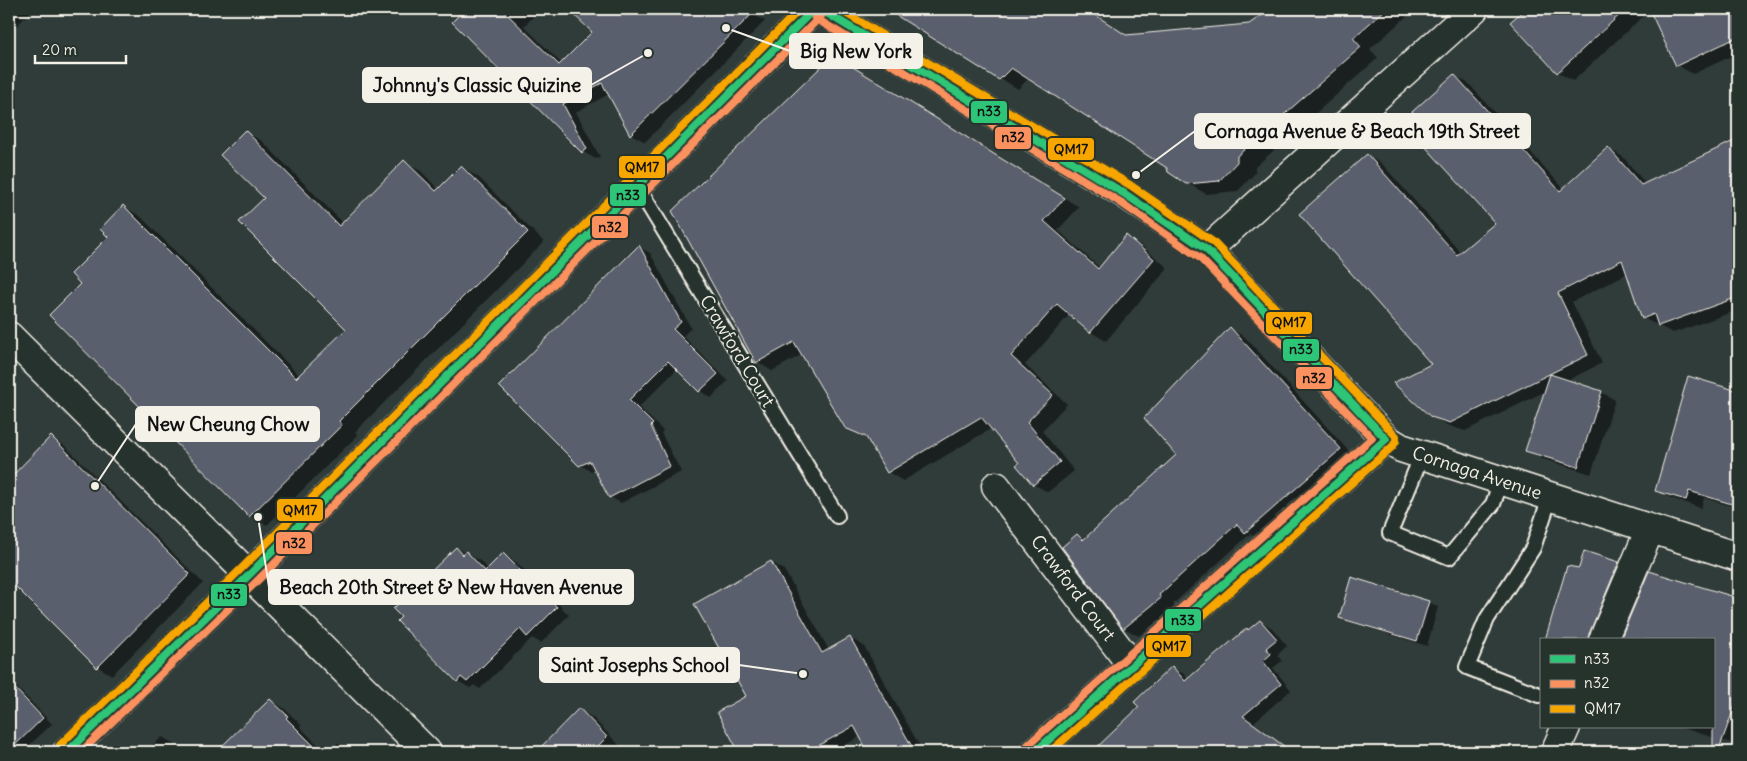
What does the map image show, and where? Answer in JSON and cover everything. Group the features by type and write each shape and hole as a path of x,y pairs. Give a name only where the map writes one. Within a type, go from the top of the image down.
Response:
{"street":[{"path":"67,752 248,576 814,9"},
{"name":"Cornaga Avenue","path":"820,9 1125,194 1208,250 1386,439 1401,448 1738,556"},
{"path":"1208,250 1474,9"},
{"path":"9,336 426,752"},
{"path":"1035,752 1386,439"},
{"name":"Crawford Court","path":"996,486 1132,666"},
{"path":"1604,638 1650,529"},
{"path":"1556,752 1566,728"}],"lane":[{"name":"Crawford Court","path":"638,186 837,516"},
{"path":"1422,455 1390,533 1449,557 1492,504 1501,481"},
{"path":"1539,695 1467,667 1487,618 1533,548 1550,497"}],"building":[{"path":"465,9 502,9 559,65 592,32 568,9 757,9 630,135 602,83 563,104 587,149 582,153 452,22"},
{"path":"886,9 1086,9 1126,35 1249,24 1271,9 1386,9 1353,38 1361,47 1237,156 1237,162 1219,181 1186,184 1168,172 1167,168 1011,68 999,80"},
{"path":"1525,9 1626,9 1557,73 1510,22"},
{"path":"1649,9 1738,9 1738,37 1676,66"},
{"path":"845,62 1065,198 1044,221 1098,269 1126,235 1154,259 1090,333 1057,304 1011,356 1053,395 1027,422 1060,462 1033,485 1016,465 1019,463 981,417 887,473 866,437 845,428 794,342 756,363 672,211 824,64"},
{"path":"1454,74 1560,191 1608,147 1641,185 1738,139 1738,297 1658,326 1654,314 1642,319 1622,260 1558,293 1588,355 1450,423 1431,417 1393,383 1431,364 1299,214 1367,154 1457,255 1495,223 1402,121"},
{"path":"245,130 339,226 404,160 436,191 461,166 528,232 339,421 342,425 249,517 49,315 80,284 71,274 108,237 100,229 123,205 296,378 346,329 239,222 264,198 220,155"},
{"path":"639,245 681,322 673,329 718,374 699,392 668,361 629,400 653,424 651,426 670,466 609,498 590,461 579,466 499,386"},
{"path":"1230,327 1341,449 1245,533 1237,524 1159,595 1161,598 1123,629 1062,547 1077,534 1083,540 1176,455 1144,418"},
{"path":"1550,374 1602,391 1578,467 1525,451"},
{"path":"1688,376 1738,391 1738,506 1689,491 1686,500 1655,491"},
{"path":"51,436 190,574 97,668 9,580 9,479"},
{"path":"456,547 463,555 466,551 485,571 503,553 557,607 527,637 520,629 467,682 461,677 457,682 397,621 401,617 393,609"},
{"path":"1584,551 1619,562 1588,638 1546,638 1567,566 1579,568"},
{"path":"771,561 822,653 850,637 915,752 868,752 854,726 807,752 739,752 717,712 746,696 694,604"},
{"path":"1649,571 1738,598 1738,697 1718,752 1713,752 1714,638 1621,638"},
{"path":"1351,577 1429,601 1417,641 1339,618"},
{"path":"1260,620 1277,639 1266,648 1271,654 1263,661 1281,684 1243,716 1292,752 1092,752 1139,707 1134,702 1172,666 1185,681 1247,628 1248,630"},
{"path":"9,682 43,718 9,751"},
{"path":"270,699 320,752 216,752"},
{"path":"579,708 607,737 592,752 536,752"}],"transit line":[{"name":"QM17","path":"60,745 241,569 800,9"},
{"name":"n33","path":"67,752 248,576 814,9"},
{"name":"n33","path":"820,9 1125,194 1207,250 1386,439 1035,752"},
{"name":"QM17","path":"839,9 1130,185 1213,242 1396,436 1393,446 1050,752"},
{"name":"n32","path":"81,752 255,583 821,16"},
{"name":"n32","path":"815,18 1120,202 1200,258 1372,438 1028,745"}],"place":[{"name":"Big New York","path":"726,28"},
{"name":"Johnny's Classic Quizine","path":"648,53"},
{"name":"Cornaga Avenue & Beach 19th Street","path":"1136,175"},
{"name":"New Cheung Chow","path":"95,486"},
{"name":"Beach 20th Street & New Haven Avenue","path":"258,517"},
{"name":"Saint Josephs School","path":"803,674"}]}
